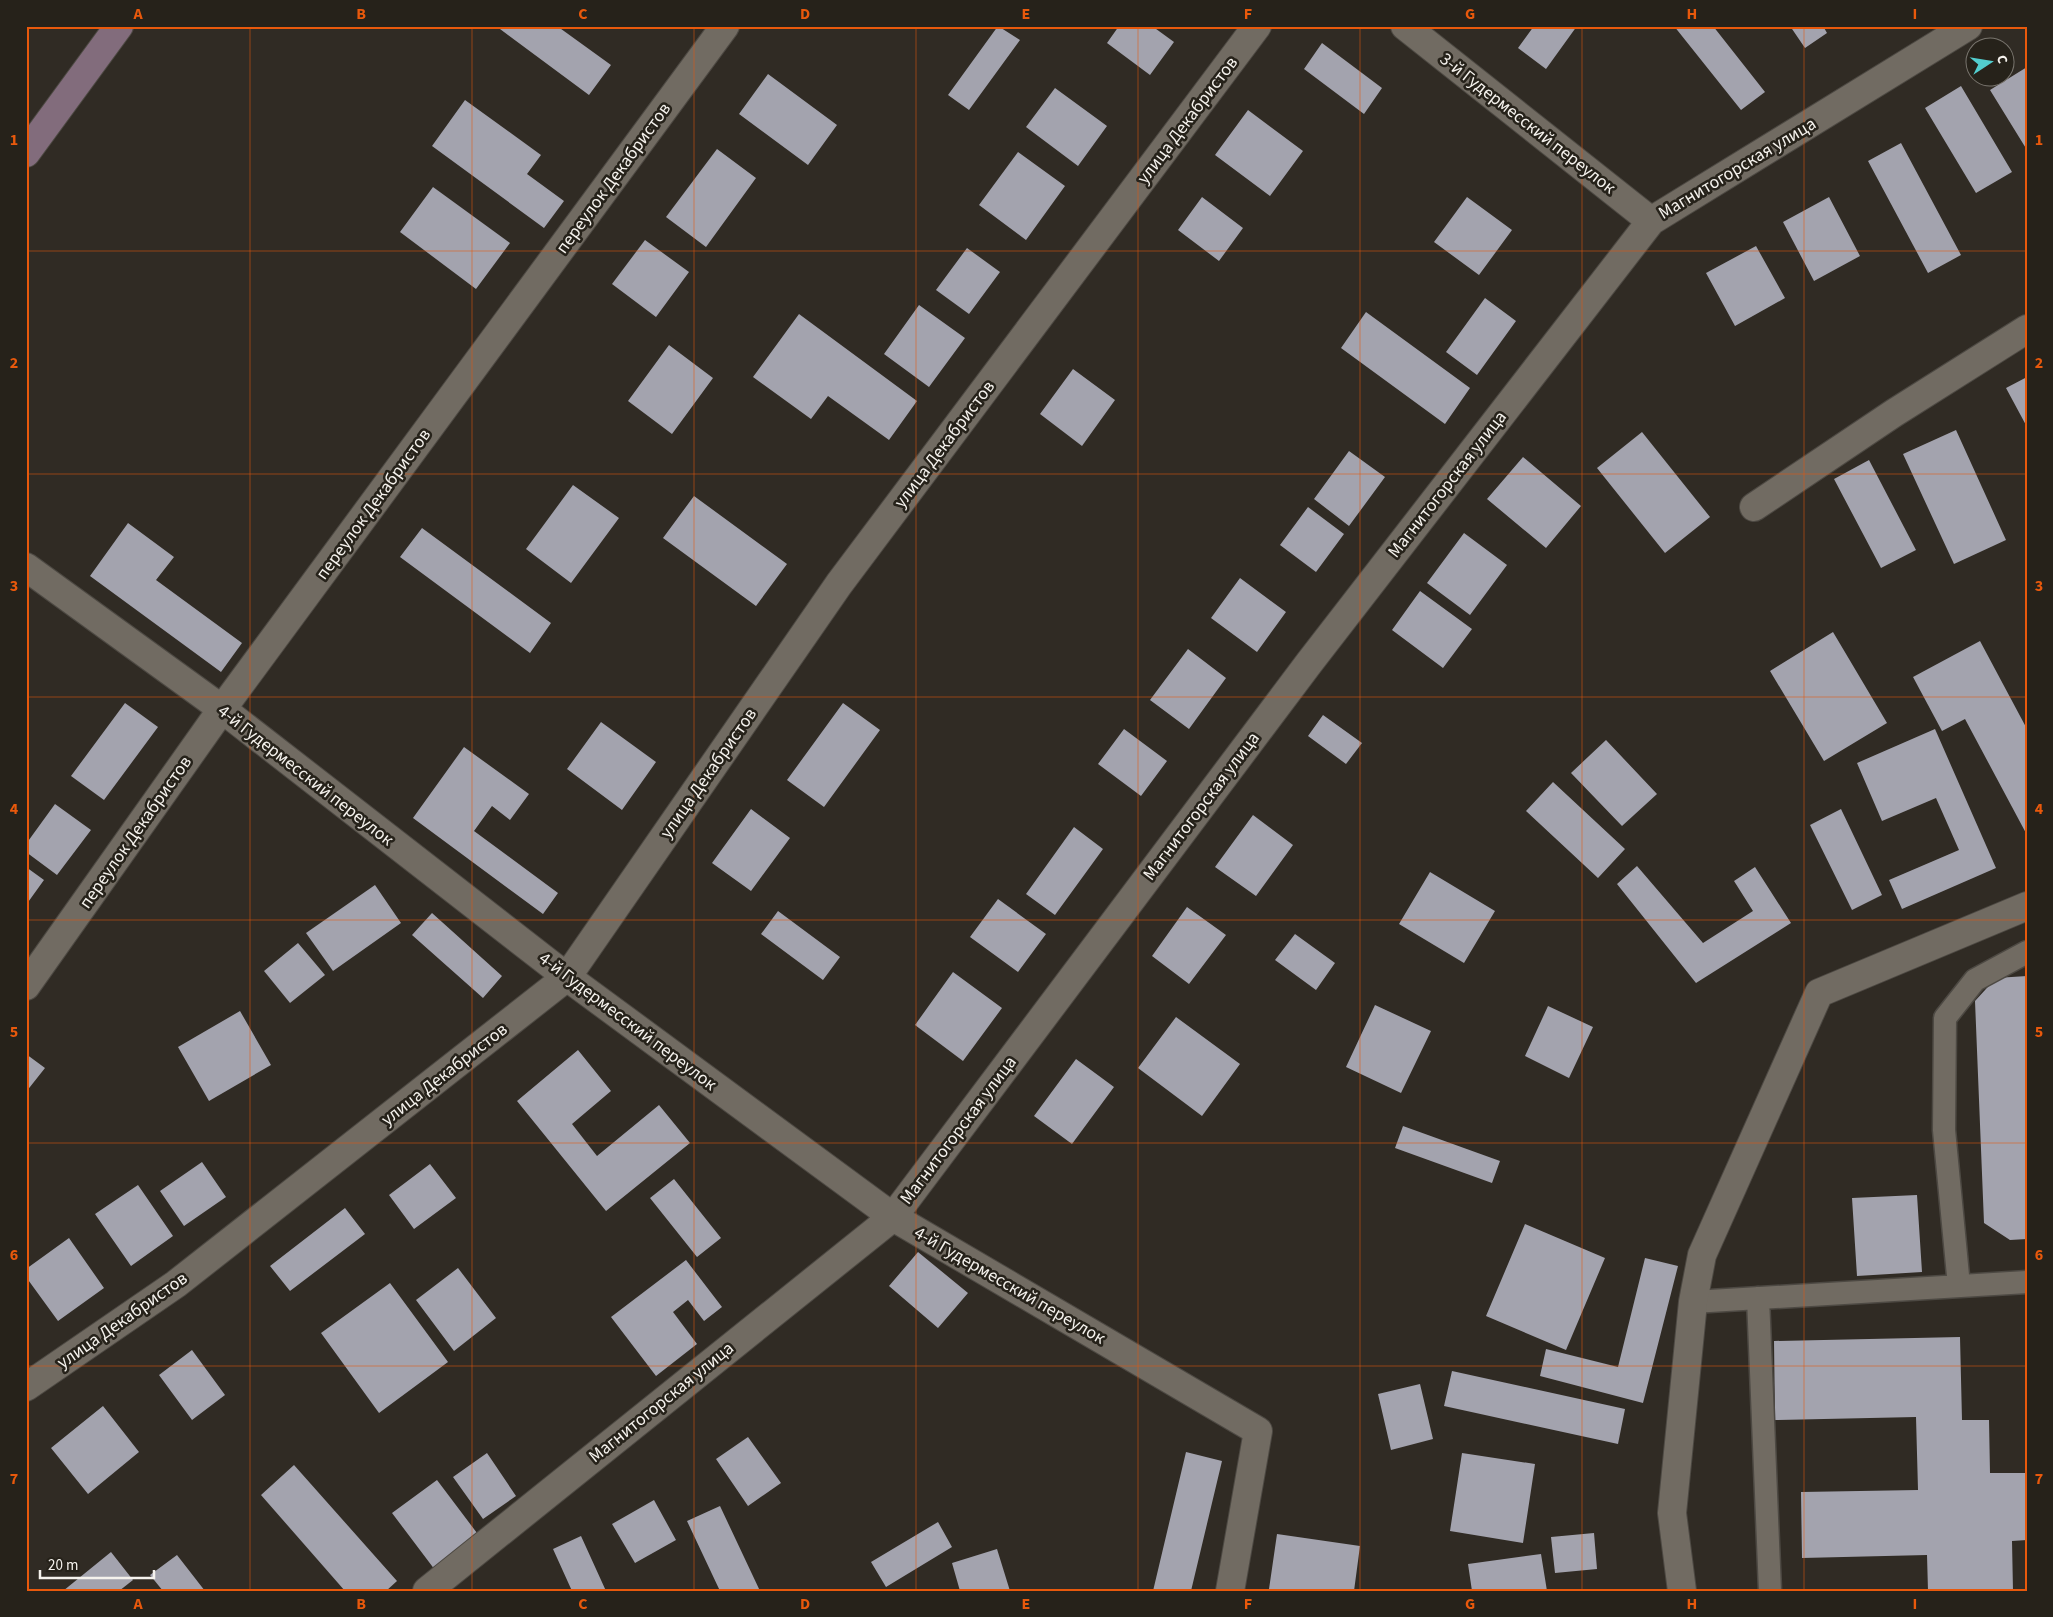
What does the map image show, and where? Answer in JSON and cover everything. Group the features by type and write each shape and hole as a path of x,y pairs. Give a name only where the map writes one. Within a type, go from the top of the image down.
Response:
{"main road":[{"path":"26,153 119,26"}],"street":[{"name":"переулок Декабристов","path":"26,986 222,710 725,26"},
{"name":"улица Декабристов","path":"26,1387 176,1284 567,977 839,584 1257,26"},
{"name":"3-й Гудермесский переулок","path":"1406,26 1650,221"},
{"name":"Магнитогорская улица","path":"427,1591 893,1216 1309,663 1650,221 1968,26"},
{"path":"1754,507 1894,413 2027,329"},
{"name":"4-й Гудермесский переулок","path":"26,567 222,710 567,977 893,1216 1258,1431 1230,1591"},
{"path":"1682,1591 1672,1513 1693,1302 1702,1255 1819,993 2027,906"}],"lane":[{"path":"1959,1286 1944,1130 1945,1018 1975,980 2027,952"},
{"path":"1693,1302 2027,1282"},
{"path":"1758,1298 1770,1591"}],"building":[{"path":"496,26 557,26 611,65 589,95"},
{"path":"998,26 1020,40 969,110 948,95"},
{"path":"1119,26 1152,26 1174,42 1150,75 1107,43"},
{"path":"1534,26 1577,26 1546,69 1518,48"},
{"path":"1674,26 1713,26 1765,92 1741,110"},
{"path":"1790,26 1823,26 1827,33 1805,48"},
{"path":"1322,43 1382,88 1364,114 1304,69"},
{"path":"2027,67 2027,150 1990,90 1993,88 2016,88 2016,74"},
{"path":"768,74 837,125 808,165 739,114"},
{"path":"1961,86 2012,172 1976,193 1925,108"},
{"path":"1055,88 1107,126 1078,166 1026,127"},
{"path":"465,100 541,155 527,174 564,201 544,228 432,146"},
{"path":"1248,110 1303,151 1270,196 1215,155"},
{"path":"1901,143 1961,255 1928,273 1868,161"},
{"path":"717,149 756,178 706,247 666,217"},
{"path":"1018,152 1065,186 1026,240 979,205"},
{"path":"433,187 510,243 476,289 400,232"},
{"path":"1202,197 1243,228 1219,261 1178,230"},
{"path":"1467,197 1512,230 1479,275 1434,242"},
{"path":"1829,197 1860,256 1814,281 1783,222"},
{"path":"645,240 689,272 656,317 612,284"},
{"path":"1756,246 1785,298 1735,326 1706,273"},
{"path":"967,248 1000,272 969,314 936,290"},
{"path":"1485,298 1516,321 1477,375 1446,352"},
{"path":"919,305 965,338 929,387 884,354"},
{"path":"1366,312 1470,388 1445,424 1341,348"},
{"path":"799,314 917,401 889,440 828,396 811,419 753,377"},
{"path":"669,345 713,378 672,434 628,401"},
{"path":"1073,369 1115,400 1082,446 1040,414"},
{"path":"2027,377 2027,427 2006,388"},
{"path":"1956,430 2006,540 1954,564 1903,454"},
{"path":"1642,432 1710,517 1665,553 1597,468"},
{"path":"1349,451 1385,477 1349,526 1314,499"},
{"path":"1523,457 1581,506 1546,548 1487,499"},
{"path":"1869,460 1916,550 1881,568 1834,479"},
{"path":"573,485 619,518 571,583 526,549"},
{"path":"694,496 787,564 756,606 663,538"},
{"path":"1308,507 1344,534 1316,572 1280,545"},
{"path":"128,523 174,557 156,580 242,643 221,672 90,576"},
{"path":"422,528 551,623 530,653 400,557"},
{"path":"1464,533 1507,565 1470,615 1427,583"},
{"path":"1240,578 1286,612 1257,652 1211,618"},
{"path":"1420,591 1472,629 1443,668 1392,630"},
{"path":"1833,632 1887,723 1824,761 1770,671"},
{"path":"1980,641 2027,729 2027,835 1965,719 1942,731 1913,677"},
{"path":"1188,649 1226,678 1189,729 1150,700"},
{"path":"125,703 158,727 104,800 71,776"},
{"path":"843,703 880,730 824,807 787,780"},
{"path":"1323,715 1362,743 1346,764 1308,736"},
{"path":"601,722 656,762 622,810 567,769"},
{"path":"1124,729 1167,761 1141,796 1098,764"},
{"path":"1935,729 1996,868 1902,909 1889,880 1959,850 1936,798 1882,821 1857,763"},
{"path":"1606,740 1657,794 1622,826 1571,773"},
{"path":"464,747 529,794 510,820 492,806 474,831 558,893 543,914 413,818"},
{"path":"1553,782 1625,849 1598,878 1526,811"},
{"path":"55,804 91,830 57,875 26,852 26,844"},
{"path":"751,809 790,838 751,891 712,863"},
{"path":"1841,809 1882,895 1852,910 1810,825"},
{"path":"1253,815 1293,845 1256,896 1215,867"},
{"path":"1074,827 1103,849 1055,915 1026,894"},
{"path":"1637,866 1703,943 1753,911 1734,881 1755,867 1791,923 1696,983 1617,884"},
{"path":"26,867 44,880 26,905"},
{"path":"1430,872 1495,911 1464,963 1399,924"},
{"path":"375,885 401,923 333,971 306,933"},
{"path":"998,899 1046,934 1018,972 970,937"},
{"path":"1187,907 1226,935 1189,984 1152,956"},
{"path":"778,911 840,957 823,980 761,934"},
{"path":"432,913 502,976 483,998 412,935"},
{"path":"1295,934 1335,963 1316,990 1275,960"},
{"path":"298,943 325,975 290,1003 264,971"},
{"path":"953,972 1002,1008 963,1061 915,1025"},
{"path":"2027,976 2027,1239 2010,1240 1984,1223 1975,1001 1996,978"},
{"path":"1375,1005 1431,1031 1401,1093 1346,1067"},
{"path":"1548,1006 1593,1027 1569,1078 1525,1056"},
{"path":"240,1011 271,1065 209,1101 178,1047"},
{"path":"1176,1017 1240,1064 1202,1116 1138,1068"},
{"path":"578,1050 611,1091 572,1124 597,1156 659,1105 690,1143 606,1211 517,1101"},
{"path":"26,1054 45,1068 26,1092"},
{"path":"1076,1059 1114,1087 1072,1144 1034,1116"},
{"path":"1403,1126 1500,1161 1492,1183 1395,1148"},
{"path":"202,1162 226,1197 184,1226 160,1191"},
{"path":"430,1164 456,1198 414,1229 389,1195"},
{"path":"674,1179 721,1238 697,1257 650,1198"},
{"path":"138,1185 173,1236 131,1266 95,1214"},
{"path":"1917,1195 1922,1272 1857,1276 1852,1198"},
{"path":"345,1208 365,1234 290,1291 270,1266"},
{"path":"1525,1224 1605,1258 1566,1350 1486,1316"},
{"path":"69,1238 104,1288 58,1321 26,1277 26,1269"},
{"path":"918,1252 968,1293 938,1328 889,1286"},
{"path":"1645,1258 1678,1266 1643,1403 1540,1376 1546,1349 1618,1367"},
{"path":"686,1260 722,1307 704,1321 688,1300 673,1312 697,1344 656,1376 611,1317"},
{"path":"458,1268 496,1318 454,1351 416,1300"},
{"path":"390,1283 448,1362 379,1413 321,1333"},
{"path":"1960,1337 1962,1420 1989,1420 1990,1473 2027,1473 2027,1540 2012,1541 2013,1591 1928,1591 1927,1555 1802,1558 1801,1492 1918,1490 1916,1417 1775,1420 1774,1341"},
{"path":"192,1350 225,1395 192,1420 159,1375"},
{"path":"1452,1371 1625,1409 1618,1444 1444,1406"},
{"path":"1420,1384 1433,1439 1391,1450 1378,1394"},
{"path":"103,1406 139,1452 88,1494 51,1448"},
{"path":"748,1437 781,1483 748,1506 716,1459"},
{"path":"1186,1452 1222,1461 1191,1591 1153,1591"},
{"path":"487,1453 516,1496 483,1519 453,1477"},
{"path":"1462,1453 1535,1464 1523,1543 1450,1531"},
{"path":"294,1465 397,1581 386,1591 345,1591 261,1495"},
{"path":"437,1480 480,1537 435,1570 392,1513"},
{"path":"654,1500 676,1540 635,1563 612,1524"},
{"path":"720,1506 760,1591 720,1591 687,1521"},
{"path":"938,1522 952,1547 886,1587 871,1562"},
{"path":"1594,1533 1597,1569 1555,1573 1551,1537"},
{"path":"1277,1534 1360,1546 1354,1591 1269,1589"},
{"path":"581,1536 606,1591 572,1591 553,1549"},
{"path":"997,1549 1010,1591 960,1591 952,1563"},
{"path":"111,1552 133,1580 119,1591 63,1591"},
{"path":"1541,1554 1547,1591 1472,1591 1468,1564"},
{"path":"177,1555 205,1591 163,1591 150,1575"}]}
